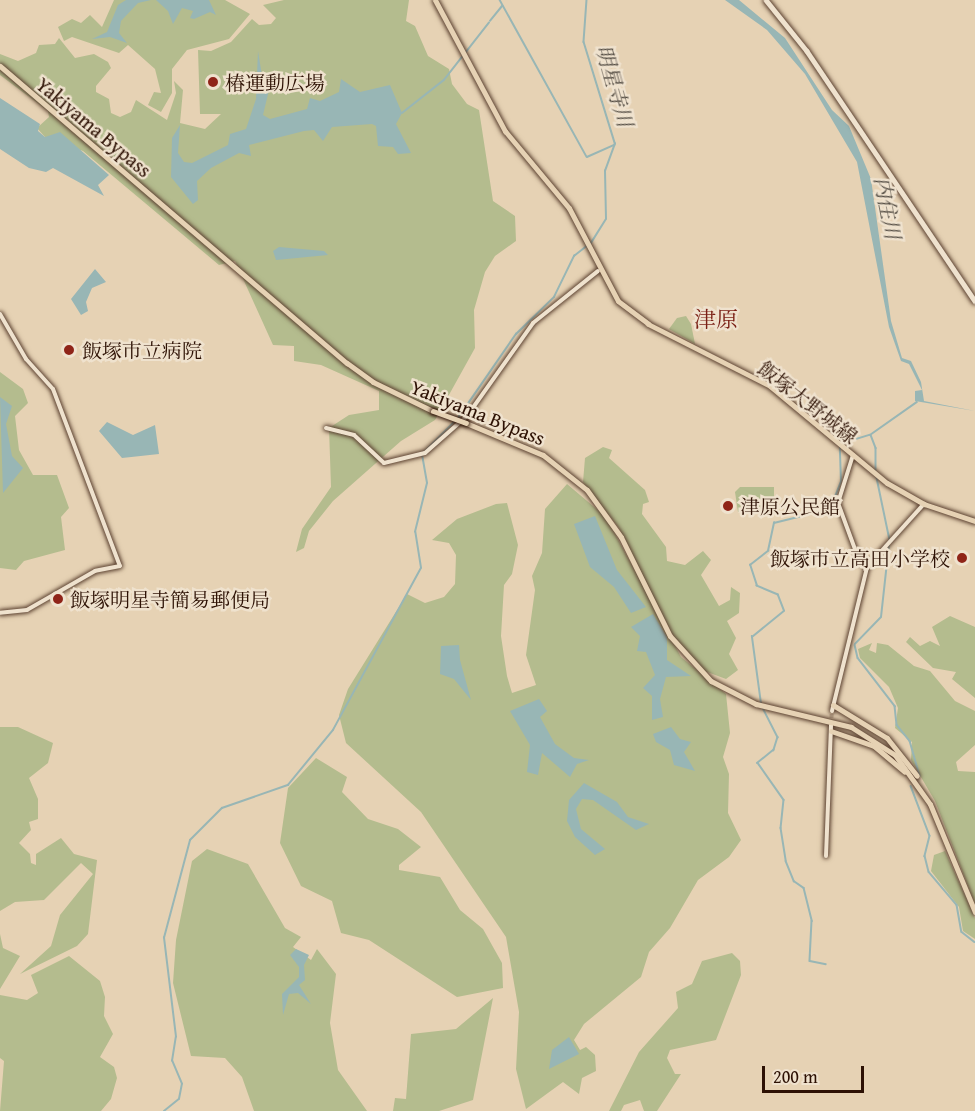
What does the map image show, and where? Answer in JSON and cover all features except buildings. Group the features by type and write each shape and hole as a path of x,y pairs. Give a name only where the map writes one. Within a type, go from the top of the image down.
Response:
{"main road":[{"name":"飯塚大野城線","path":"435,0 505,131 569,208 598,271 632,314 770,386 881,479 924,504 975,521"},
{"path":"766,0 807,51 975,301"},
{"name":"Yakiyama Bypass","path":"0,66 365,376 433,411 543,455 587,490 621,537 681,652 711,681 756,704 771,709 830,720 871,737 895,755 930,804 975,912"},
{"path":"833,708 887,738 912,769 920,787"},
{"path":"831,728 874,746 904,771 930,804"}],"street":[{"path":"326,428 349,432 384,463 425,453 467,416 534,322 598,271"},
{"path":"0,314 26,359 53,389 120,566 95,571 27,610 0,612"},
{"path":"853,455 838,503 859,560 867,567"},
{"path":"833,708 867,567 888,541 924,504"},
{"path":"826,856 831,728"}],"green space":[{"path":"114,0 225,0 250,14 229,39 187,50 172,69 172,93 161,112 148,105 154,92 161,93 155,69 128,45 119,53 72,37 64,41 58,27 72,19 81,23 90,15 102,27"},
{"path":"284,0 409,0 406,21 415,26 428,56 449,69 452,84 467,104 479,110 493,201 515,216 516,241 495,256 485,272 474,310 475,348 435,420 401,441 333,501 309,531 304,548 296,552 302,529 331,487 329,428 349,415 379,410 379,391 321,365 294,361 294,346 273,345 235,261 219,265 83,151 45,137 37,128 49,117 48,111 0,75 0,54 18,61 36,53 39,45 55,44 59,38 75,58 94,54 108,62 111,68 96,86 96,92 109,99 111,113 120,117 131,112 136,100 167,120 176,93 174,81 183,90 180,123 205,129 221,114 200,114 198,50 211,51 231,42 252,19 259,25 271,24 276,18 263,5"},
{"path":"686,316 691,324 695,344 669,329 677,318"},
{"path":"0,372 23,389 28,403 15,416 19,450 33,475 57,475 69,508 61,517 65,550 24,561 16,570 0,568"},
{"path":"603,447 612,450 609,458 645,490 649,502 643,504 642,514 666,547 667,561 685,565 703,551 711,560 701,575 719,606 730,600 731,587 740,593 739,613 727,621 736,638 729,654 738,670 726,679 702,670 672,634 619,528 583,482 585,458"},
{"path":"567,484 606,517 681,657 726,694 730,733 723,757 729,774 728,813 741,840 729,857 698,880 670,928 649,952 641,977 584,1024 574,1040 580,1050 586,1047 595,1055 596,1071 582,1078 579,1094 563,1082 526,1109 516,1069 519,1012 506,937 421,812 346,743 339,715 348,689 407,594 425,603 444,597 455,584 456,555 449,543 432,540 457,519 496,504 507,503 518,545 512,574 504,585 501,636 507,676 512,693 536,685 526,655 535,590 532,576 542,553 545,509"},
{"path":"740,487 774,487 774,513 738,512 735,492"},
{"path":"950,616 975,627 975,698 952,679 956,672 933,668 906,642 910,637 920,646 930,641 940,646 932,627"},
{"path":"872,643 869,650 876,653 877,643 888,645 914,666 930,671 955,701 975,711 975,745 956,762 958,771 975,772 975,904 935,801 911,760 912,742 895,728 898,708 889,687 860,658 858,649"},
{"path":"0,727 18,727 53,743 48,763 29,778 38,799 38,819 29,822 31,830 19,843 30,854 31,863 36,865 36,854 61,838 74,854 97,860 88,934 77,946 20,974 51,946 60,915 93,874 81,863 44,900 15,902 0,911"},
{"path":"316,758 347,777 342,792 368,819 398,829 421,847 399,865 399,870 440,877 460,910 483,929 502,963 503,988 457,997 369,940 341,933 332,901 301,886 280,843 288,788"},
{"path":"207,849 248,864 285,928 301,937 293,947 311,960 317,949 336,974 330,1023 338,1070 367,1111 254,1111 242,1077 225,1058 191,1056 173,983 176,940 192,861"},
{"path":"945,851 975,918 975,939 963,931 959,907 931,871 934,855"},
{"path":"0,934 3,948 20,956 0,989"},
{"path":"732,953 740,961 741,975 716,1040 670,1050 667,1058 675,1074 681,1074 657,1111 644,1111 640,1100 624,1105 621,1111 609,1111 639,1052 678,1008 676,992 692,984 702,961"},
{"path":"69,956 100,981 105,997 104,1016 113,1034 100,1057 114,1067 117,1078 111,1099 101,1111 0,1111 4,1061 0,1058 0,995 27,1000 38,993 31,975"},
{"path":"493,998 473,1100 439,1111 393,1111 395,1098 406,1099 411,1034 456,1029"}],"water":[{"path":"126,0 151,0 138,3 121,21 119,33 127,43 110,37 92,39 107,32 118,5"},
{"path":"156,0 209,0 216,15 210,12 194,19 190,18 193,11 182,8 173,24 168,11"},
{"path":"725,0 739,0 785,38 832,110 849,126 871,179 891,321 902,358 911,361 921,382 924,401 975,411 915,401 915,391 922,390 909,364 901,361 889,327 857,162 805,74 767,30"},
{"path":"258,51 263,82 269,90 263,115 270,119 307,109 310,98 320,101 339,92 341,79 360,92 390,85 402,113 396,124 411,153 398,154 393,147 378,146 376,126 372,124 332,127 323,141 314,130 304,131 249,145 251,156 239,153 211,168 197,181 198,200 193,204 171,177 172,138 180,125 178,153 184,162 192,163 228,145 230,134 246,129 256,99"},
{"path":"0,98 40,124 38,131 45,137 60,132 109,175 98,185 104,196 53,168 46,172 29,168 0,149"},
{"path":"279,247 324,251 328,255 276,260 273,251"},
{"path":"95,269 106,282 92,288 86,302 88,311 81,315 71,299"},
{"path":"0,397 12,406 6,424 12,456 23,468 3,493"},
{"path":"107,422 133,435 155,425 159,454 122,458 99,431"},
{"path":"595,516 617,570 646,607 631,613 614,587 590,567 574,524"},
{"path":"653,614 667,637 667,660 691,676 666,677 660,699 663,717 652,720 652,696 643,688 655,675 646,652 637,651 640,636 631,627"},
{"path":"459,645 460,660 471,700 454,679 440,674 441,646"},
{"path":"539,699 547,711 540,717 555,744 574,758 589,760 577,764 570,777 542,753 538,775 527,772 530,745 510,711"},
{"path":"671,727 680,739 691,742 684,752 695,771 674,765 670,750 656,742 653,734"},
{"path":"584,783 617,802 628,817 649,824 636,830 593,800 582,799 576,809 581,829 605,849 595,855 575,837 567,821 569,800"},
{"path":"296,949 309,955 304,965 305,980 299,985 311,1004 298,993 289,994 283,1015 282,994 299,977 299,967 290,955"},
{"path":"569,1037 579,1054 549,1069 552,1050"}],"waterway":[{"path":"500,0 587,157 614,145"},
{"name":"明星寺川","path":"587,0 584,42 615,143"},
{"path":"490,21 502,6"},
{"path":"466,52 489,23"},
{"path":"402,113 444,80 462,57"},
{"path":"591,243 606,219 605,171 615,144"},
{"path":"458,418 516,334 554,297 574,256 587,246"},
{"path":"843,443 870,435 917,402"},
{"path":"164,1111 179,1099 182,1084 172,1061 176,1037 164,938 190,840 222,808 288,785 333,730 421,568 415,532 427,483 422,454 455,421"},
{"path":"871,435 876,448 876,471"},
{"path":"761,704 752,637 784,611 778,595 757,586 750,565 768,551 774,523 811,514 834,499 841,482 840,448"},
{"path":"877,478 890,540"},
{"path":"855,644 881,617 889,544"},
{"path":"855,645 858,658 895,706 897,725 910,741 920,776"},
{"path":"763,708 778,737 774,750 758,763 784,800 781,828 786,861 794,881 804,888 812,921 810,961 826,964"},
{"path":"911,786 930,836 925,856 929,872 957,905 962,932 975,942"}],"tunnel":[{"path":"831,724 832,711"}],"place":[{"name":"椿運動広場","path":"213,82"},
{"name":"飯塚市立病院","path":"69,350"},
{"name":"津原公民館","path":"728,506"},
{"name":"飯塚市立高田小学校","path":"962,558"},
{"name":"飯塚明星寺簡易郵便局","path":"58,599"}],"district":[{"name":"津原","path":"716,320"}],"water label":[{"name":"内住川","path":"887,208"}]}
